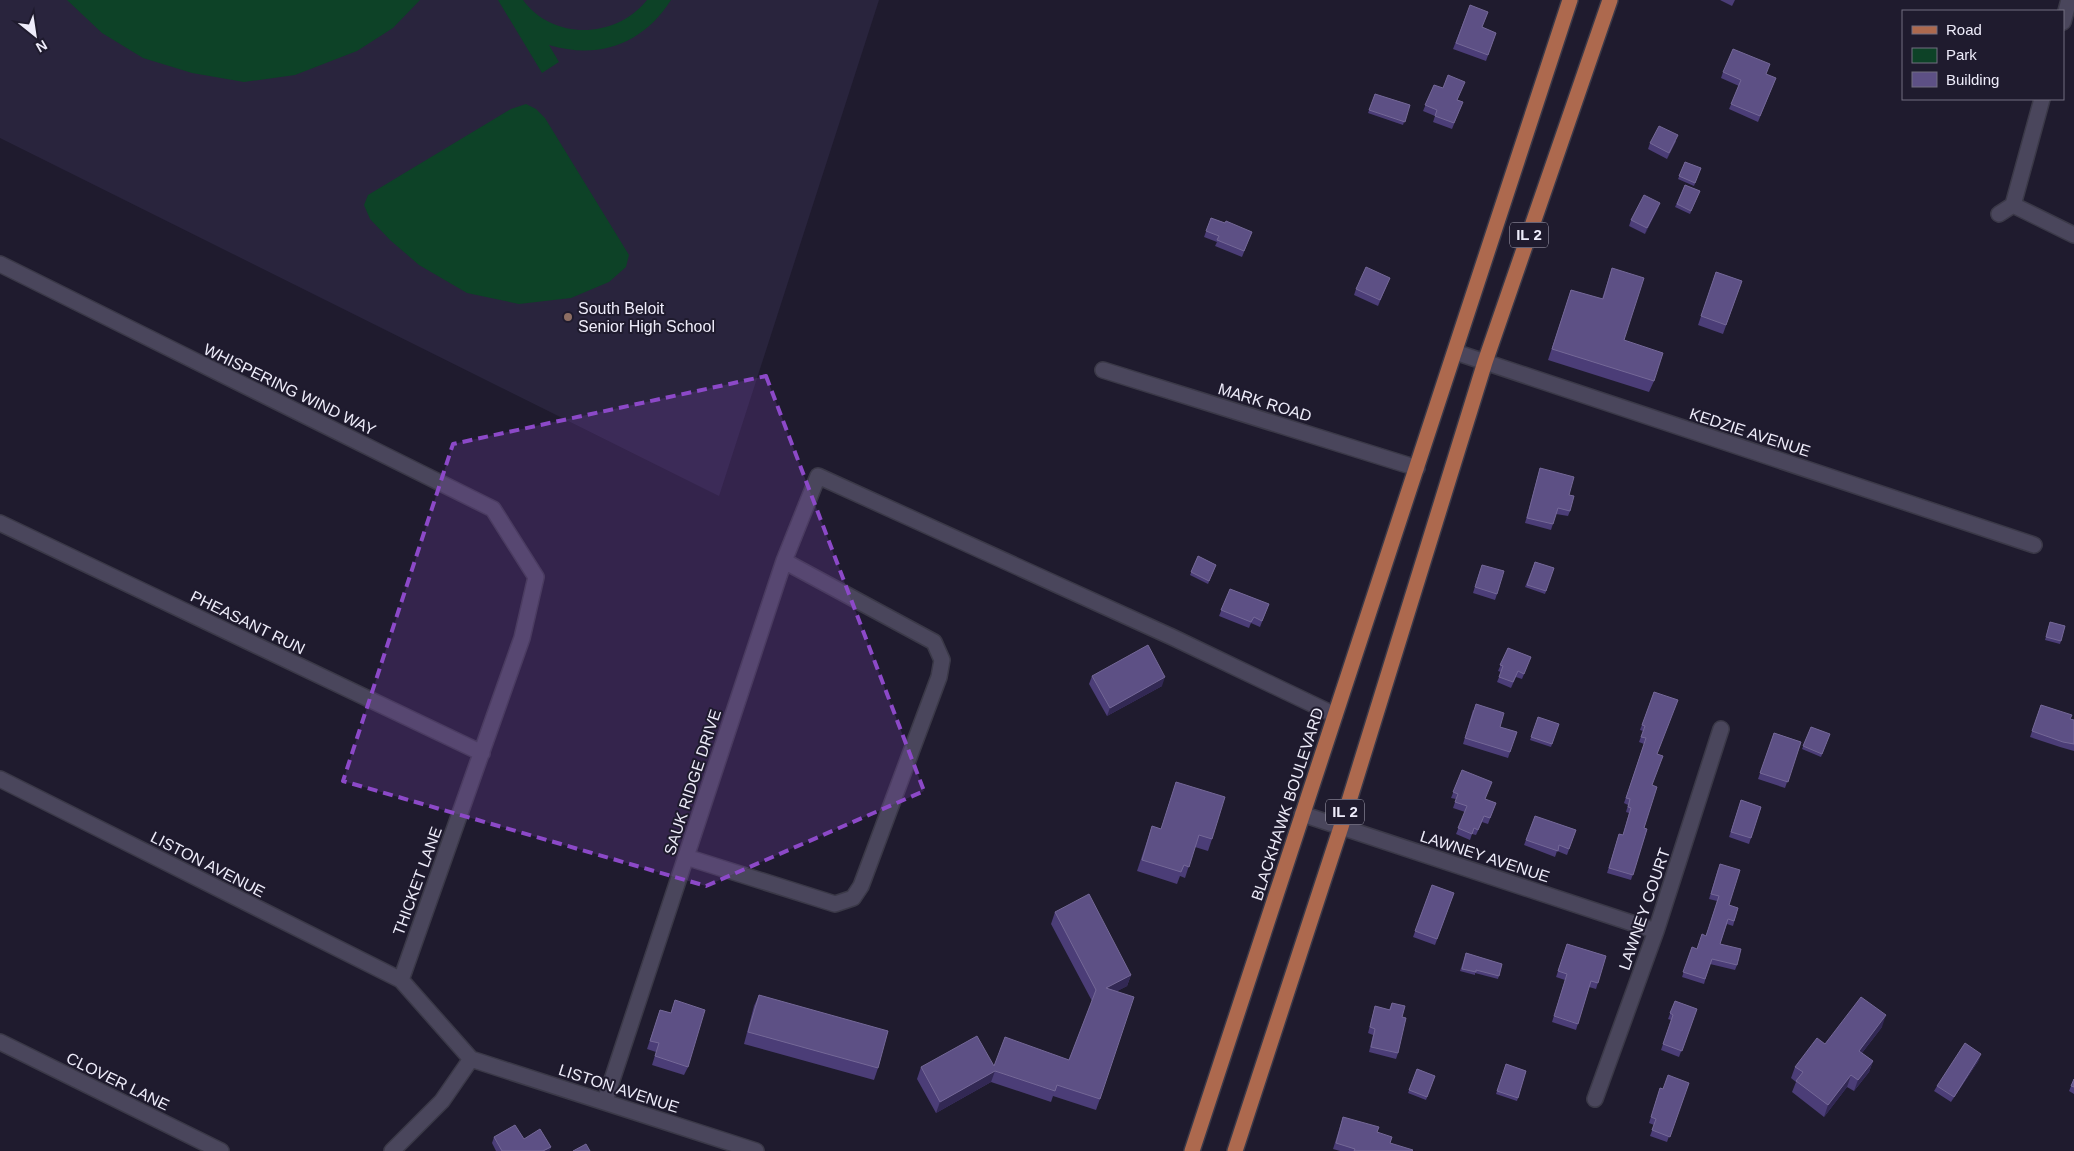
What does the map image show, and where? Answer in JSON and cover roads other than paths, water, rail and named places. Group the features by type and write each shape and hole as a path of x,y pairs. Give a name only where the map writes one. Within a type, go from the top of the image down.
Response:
{"main road":[{"name":"IL 2","path":"1417,468 1570,0"},
{"name":"IL 2","path":"1235,1151 1341,827 1485,362 1610,0"},
{"name":"BLACKHAWK BOULEVARD","path":"1192,1151 1417,468"}],"street":[{"path":"2064,18 2069,0"},
{"path":"1999,214 2013,205 2042,100"},
{"path":"2013,205 2074,235"},
{"name":"WHISPERING WIND WAY","path":"0,264 493,509 536,577"},
{"name":"KEDZIE AVENUE","path":"1455,352 2034,545"},
{"name":"MARK ROAD","path":"1103,370 1417,468"},
{"name":"SAUK RIDGE DRIVE","path":"605,1101 784,560 818,476 1172,637 1335,715"},
{"name":"PHEASANT RUN","path":"0,523 482,753"},
{"path":"686,856 836,904 853,898 861,886 939,677 942,660 934,642 784,560"},
{"name":"THICKET LANE","path":"401,980 522,638 536,577"},
{"name":"LAWNEY COURT","path":"1595,1099 1656,930 1721,729"},
{"name":"LISTON AVENUE","path":"0,779 401,980"},
{"name":"LAWNEY AVENUE","path":"1302,814 1656,930"},
{"path":"392,1151 442,1102 472,1059 401,980"},
{"name":"CLOVER LANE","path":"0,1042 220,1151"},
{"name":"LISTON AVENUE","path":"472,1059 756,1151"}],"place":[{"name":"South Beloit Senior High School","path":"568,317"}]}
